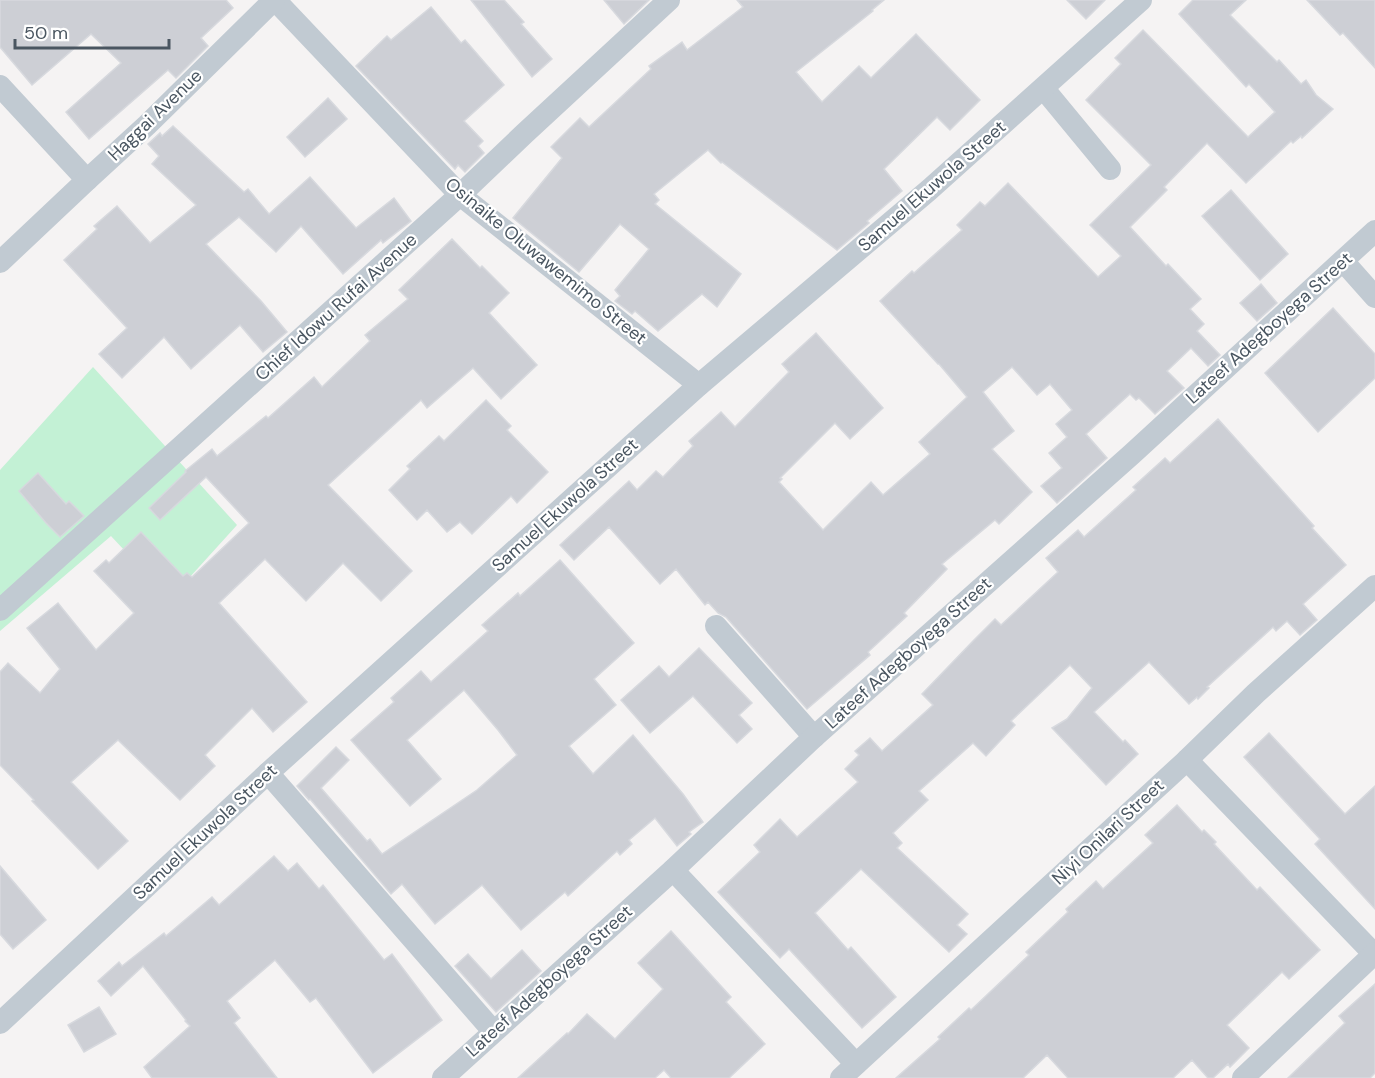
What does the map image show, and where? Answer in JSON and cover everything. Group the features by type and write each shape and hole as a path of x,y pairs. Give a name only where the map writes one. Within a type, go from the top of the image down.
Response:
{"street":[{"name":"Haggai Avenue","path":"0,262 147,125 274,0"},
{"name":"Osinaike Oluwawemimo Street","path":"274,0 460,195 699,385"},
{"name":"Chief Idowu Rufai Avenue","path":"0,610 460,195 669,0"},
{"name":"Samuel Ekuwola Street","path":"1,1021 268,773 699,385 929,190 1142,0"},
{"path":"0,86 87,180"},
{"path":"1044,89 1110,169"},
{"name":"Lateef Adegboyega Street","path":"443,1078 673,870 814,737 1132,454 1375,231"},
{"path":"1343,261 1375,297"},
{"name":"Niyi Onilari Street","path":"849,1071 1187,760 1256,693 1375,586"},
{"path":"716,626 814,737"},
{"path":"1187,760 1374,953 1243,1078"},
{"path":"268,773 493,1031"},
{"path":"673,870 849,1071"}],"green space":[{"path":"93,367 237,525 170,599 111,536 0,631 0,470"}],"building":[{"path":"0,0 226,0 233,8 201,38 208,46 176,78 168,70 89,139 66,112 121,63 91,34 32,85 0,47"},
{"path":"471,0 504,0 524,22 521,24 552,59 532,77"},
{"path":"604,0 649,0 624,24"},
{"path":"737,0 884,0 796,72 822,102 859,66 871,78 916,34 980,100 950,130 937,117 884,169 902,191 837,250 721,163 708,150 654,194 659,200 655,204 741,274 717,307 702,294 658,331 635,311 632,314 615,301 620,296 615,290 649,249 620,224 579,272 513,218 562,158 551,147 580,118 589,127 651,69 649,66 682,42 687,50 743,7"},
{"path":"1067,0 1105,0 1086,19"},
{"path":"1193,0 1246,0 1230,15 1277,62 1279,60 1301,84 1306,80 1316,95 1333,109 1302,138 1301,136 1293,143 1291,141 1246,183 1207,143 1164,187 1167,190 1130,227 1201,299 1190,309 1204,324 1197,331 1220,355 1208,366 1191,348 1167,371 1184,388 1155,414 1139,398 1136,400 1130,394 1086,434 1107,458 1057,503 1041,486 1062,468 1049,453 1067,437 1056,424 1072,410 1050,384 1037,395 1012,367 983,392 1014,431 992,449 1032,492 999,524 995,520 942,564 947,569 904,613 907,616 868,652 870,655 807,709 726,617 718,613 708,602 705,605 676,569 660,584 609,527 574,560 560,545 629,481 637,490 656,471 663,477 693,446 689,441 721,412 735,427 789,372 782,364 816,333 883,408 850,439 835,423 780,478 782,479 779,482 823,530 871,482 883,495 930,454 919,442 967,397 880,301 962,230 957,225 980,202 985,206 1008,183 1098,277 1121,256 1090,225 1151,165 1086,100 1121,64 1115,58 1143,30 1248,137 1275,112 1249,84 1246,87 1179,14"},
{"path":"1307,0 1375,0 1375,68 1343,33 1340,35"},
{"path":"431,7 461,43 465,40 504,85 464,121 483,141 478,146 484,153 465,172 458,165 455,169 356,66 387,36 391,40"},
{"path":"328,98 347,119 305,157 287,137"},
{"path":"173,126 244,192 248,189 269,214 310,177 356,228 394,198 411,221 383,243 381,240 343,274 301,226 276,252 239,217 206,244 261,301 287,332 263,352 240,325 191,369 164,337 122,378 99,354 127,328 64,260 97,229 94,226 117,206 150,243 196,205 152,164 159,156 148,144 160,133 162,136"},
{"path":"1231,190 1288,254 1260,280 1202,216"},
{"path":"452,239 509,293 489,313 537,365 501,399 473,368 427,408 421,400 328,485 412,571 381,601 343,563 306,601 265,559 219,603 307,702 273,732 252,708 205,755 215,766 180,800 118,740 71,782 128,841 98,869 0,765 0,672 8,663 40,693 60,669 27,628 58,603 96,650 134,613 94,571 106,560 109,563 141,532 183,576 187,573 192,577 249,523 206,477 160,520 149,508 185,471 212,449 217,456 266,416 268,418 314,377 322,387 370,341 365,335 408,299 399,290"},
{"path":"1261,284 1277,303 1257,321 1240,303"},
{"path":"1333,308 1375,354 1375,378 1318,432 1265,373"},
{"path":"486,400 511,426 507,430 548,472 517,503 511,496 472,534 460,522 447,532 427,510 417,520 389,490 410,469 407,466 439,436 444,441"},
{"path":"1218,419 1346,565 1303,604 1317,620 1300,635 1287,621 1276,631 1273,627 1207,687 1209,688 1198,699 1197,697 1189,704 1149,662 1094,712 1138,754 1106,785 1052,728 1067,719 1092,688 1070,665 1011,721 1015,725 986,756 973,743 919,791 928,800 893,833 902,843 897,848 968,914 957,925 967,934 949,952 861,869 815,913 848,950 851,947 896,997 862,1028 789,949 780,958 718,892 760,852 754,845 780,819 797,837 858,782 845,769 859,755 855,751 870,738 882,751 933,705 922,694 995,619 1001,625 1058,572 1046,558 1078,530 1084,537 1136,490 1133,487 1165,458 1170,463"},
{"path":"38,473 66,504 69,501 84,516 60,537 19,491"},
{"path":"560,560 634,643 594,679 616,705 569,746 593,774 633,735 683,794 703,822 689,832 691,834 677,846 655,818 629,840 632,844 620,855 617,851 568,896 565,892 521,930 482,885 435,924 402,884 391,894 297,786 336,747 349,760 321,788 367,841 370,839 382,854 477,790 517,755 464,690 407,740 441,779 410,806 351,740 394,702 391,698 421,671 431,682 488,631 482,625 518,593 520,596"},
{"path":"699,648 752,703 739,715 752,729 737,743 693,696 650,733 621,700 659,666 669,677"},
{"path":"1269,733 1345,814 1375,786 1375,909 1315,844 1320,839 1244,757"},
{"path":"1177,805 1202,832 1204,830 1216,842 1214,844 1257,890 1260,887 1320,950 1289,979 1282,972 1227,1025 1249,1048 1230,1067 1228,1064 1213,1078 1208,1078 1192,1060 1173,1078 1068,1078 1047,1055 1023,1078 896,1078 940,1039 938,1037 969,1008 971,1010 1029,955 1026,952 1068,912 1066,909 1096,881 1103,889 1153,843 1145,835"},
{"path":"274,856 288,871 297,863 319,889 323,885 384,960 392,954 442,1020 373,1073 316,998 310,1002 275,960 227,1001 240,1018 234,1023 277,1078 152,1078 144,1067 190,1026 143,966 111,996 98,981 119,962 122,966 164,933 166,936 212,897 219,905"},
{"path":"0,866 46,920 13,949 0,934"},
{"path":"671,931 731,997 726,1002 765,1044 729,1078 671,1078 664,1070 655,1078 518,1078 587,1014 615,1039 663,989 638,963"},
{"path":"522,950 541,971 496,1012 455,966 468,954 491,979"},
{"path":"1375,984 1375,1073 1370,1078 1288,1078 1345,1023 1339,1016"},
{"path":"99,1007 116,1034 84,1052 68,1025"}]}
